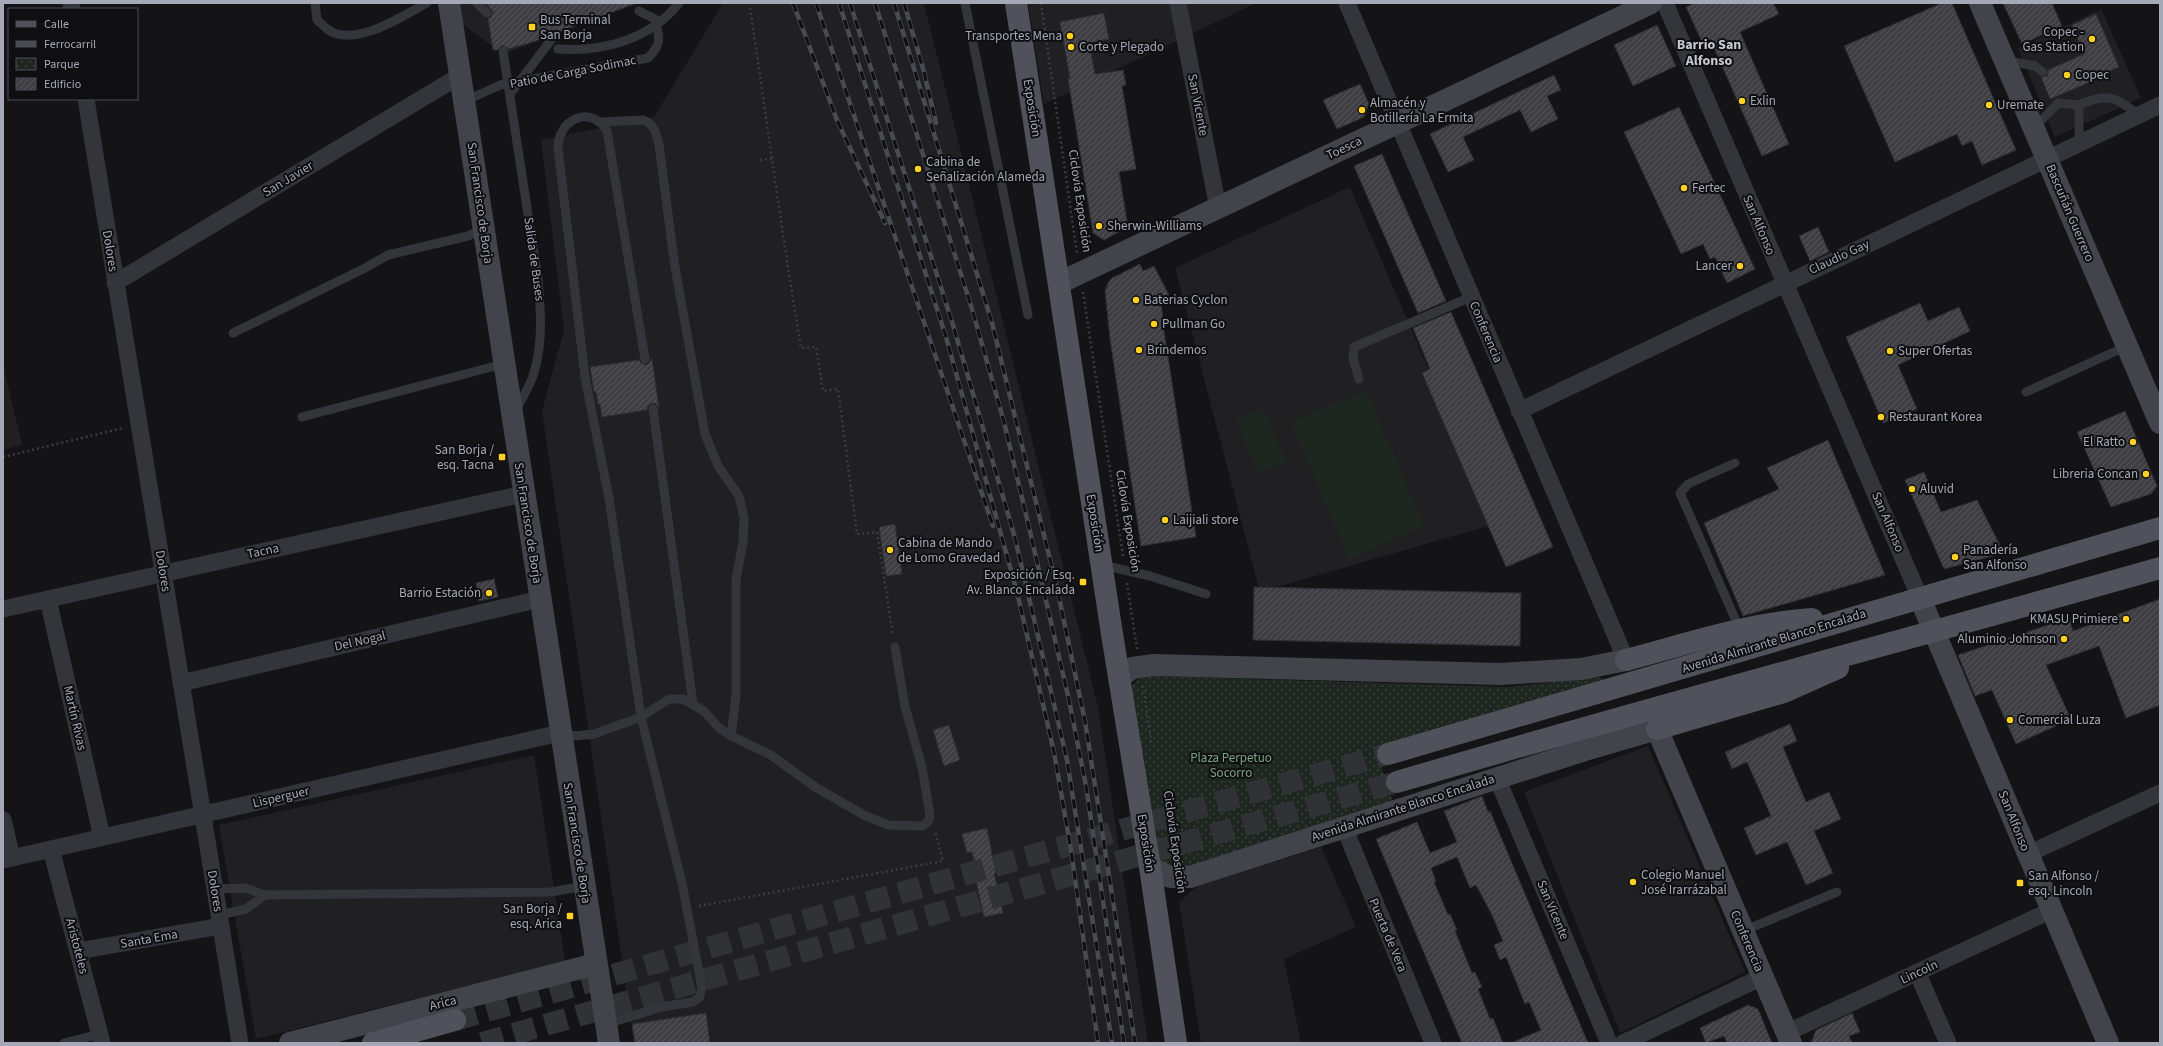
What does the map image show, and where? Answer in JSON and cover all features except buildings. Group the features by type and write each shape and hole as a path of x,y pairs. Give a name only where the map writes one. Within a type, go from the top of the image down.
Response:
{"main road":[{"name":"Exposición","path":"1016,3 1176,1043"},
{"name":"Avenida Almirante Blanco Encalada","path":"1388,754 2160,528"},
{"name":"Avenida Almirante Blanco Encalada","path":"1397,782 1649,708 1866,651 2160,568"},
{"path":"1626,660 1740,630 1800,620 1849,618"},
{"path":"1657,729 1784,692 1830,672 1866,651"},
{"name":"Arica","path":"373,1043 455,1020"}],"street":[{"name":"San Francisco de Borja","path":"449,3 484,228 503,364 596,964 603,1037"},
{"name":"San Vicente","path":"1178,3 1218,208"},
{"name":"Conferencia","path":"1347,3 1399,122 1519,411 1626,660"},
{"name":"Toesca","path":"1059,283 1651,3"},
{"name":"San Alfonso","path":"1665,3 1935,632 2108,1043"},
{"name":"Bascuñán Guerrero","path":"1980,3 2160,423"},
{"name":"San Javier","path":"115,283 461,75"},
{"name":"Dolores","path":"86,100 240,1043"},
{"name":"Claudio Gay","path":"1519,411 2160,105"},
{"name":"Tacna","path":"3,609 523,494"},
{"name":"Martín Rivas","path":"48,599 102,837"},
{"name":"Del Nogal","path":"181,683 540,599"},
{"path":"1119,678 1124,672 1140,666 1500,674 1581,669 1626,660"},
{"name":"Conferencia","path":"1657,729 1788,1038"},
{"name":"Avenida Almirante Blanco Encalada","path":"1150,867 1170,877 1190,877 1497,778 1657,729"},
{"name":"Lisperguer","path":"7,859 560,733"},
{"name":"San Vicente","path":"1497,778 1608,1043"},
{"path":"2028,854 2160,793"},
{"path":"3,820 7,859"},
{"name":"Puerta de Vera","path":"1344,827 1433,1043"},
{"name":"Aristoteles","path":"51,849 101,1039"},
{"name":"Lincoln","path":"1788,1038 1917,972 2052,910"},
{"name":"Santa Ema","path":"78,951 220,920"},
{"name":"Arica","path":"290,1043 596,964"},
{"path":"1917,972 1948,1043"},
{"path":"1622,1043 1762,977"}],"lane":[{"path":"315,3 317,20 333,33 345,36 374,30 427,3"},
{"path":"476,3 487,13"},
{"path":"558,49 595,49 626,41 648,30 663,19 679,3"},
{"path":"965,3 1028,315"},
{"name":"Patio de Carga Sodimac","path":"465,101 500,85 648,58 658,46 659,39 655,18 647,13 639,11"},
{"path":"510,94 554,36"},
{"name":"Salida de Buses","path":"503,51 542,314 541,338 534,374 512,419"},
{"path":"2005,60 2035,66 2044,72"},
{"path":"2034,128 2057,100 2079,105 2095,98 2110,97 2117,99 2139,115"},
{"path":"2079,105 2079,143"},
{"path":"603,1037 662,1007 692,1002 699,998 702,988 687,908 641,717 609,498 585,377 558,148 562,129 571,120 588,117 600,122 643,120 648,122 655,130 659,145 677,274 705,434 712,456 732,485 742,507 744,529 736,580 736,696 731,736"},
{"path":"600,122 607,131 609,137 645,359"},
{"path":"233,332 365,268 388,255 468,236 484,228"},
{"path":"1359,379 1353,358 1354,347 1471,296"},
{"path":"2026,392 2127,346"},
{"path":"302,417 503,364"},
{"path":"653,409 693,704"},
{"path":"1735,462 1688,484 1680,493 1740,630"},
{"path":"1102,566 1150,576 1206,594"},
{"path":"560,733 575,736 594,734 641,717 669,699 683,699 704,711 718,727 731,736 771,755 815,787 878,822 888,825 911,827 924,826 929,820 922,767 905,707 895,647"},
{"path":"215,890 245,888 265,895 551,892 584,886"},
{"path":"1743,930 1837,892"},
{"path":"220,920 246,909 265,895"},
{"path":"64,1043 101,1039"}],"path":[{"name":"Ciclovía Exposición","path":"1041,3 1152,752"},
{"path":"750,8 773,158 781,229 801,348 816,347 823,391 838,389 857,534 876,532 895,647"},
{"path":"760,160 773,158"},
{"path":"3,457 138,424"},
{"path":"687,908 943,861 936,833 929,820"}],"shaded area":[{"name":"Bus Terminal San Borja","path":"435,3 639,3 503,54"},
{"path":"723,3 924,3 1098,707 1148,1043 634,1043 542,411 564,330 541,140 654,117"},
{"path":"1028,3 1256,3 1044,104"},
{"path":"2101,9 2141,98 2055,137 2018,48"},
{"path":"1350,187 1495,524 1260,592 1175,268"},
{"path":"3,364 22,445 3,450"},
{"name":"Colegio Manuel José Irarrázabal","path":"1648,746 1745,972 1620,1033 1524,792"},
{"path":"534,755 565,961 256,1039 219,825"},
{"path":"1321,847 1356,927 1284,959 1301,1043 1201,1043 1179,902 1198,886"}],"green space":[{"path":"1366,390 1424,526 1349,559 1291,422"},
{"path":"1263,408 1286,461 1258,473 1236,420"},
{"name":"Plaza Perpetuo Socorro","path":"1154,676 1509,687 1594,677 1605,679 1376,750 1394,805 1181,874 1160,865 1130,688 1138,679"}],"tunnel":[{"path":"455,1020 1388,754"},
{"path":"482,1043 1397,782"}],"railway":[{"path":"793,3 837,120 885,223"},
{"path":"816,3 993,526"},
{"path":"839,3 946,337 1017,592 1054,752 1071,850 1098,1043"},
{"path":"850,3 953,325 1015,538 1067,760 1112,1043"},
{"path":"875,3 972,309 1004,422 1069,700 1086,786 1124,1043"},
{"path":"894,3 992,323 1057,588 1085,721 1135,1043"},
{"path":"904,3 924,72 936,123"}],"place":[{"name":"Bus Terminal San Borja","path":"532,27"},
{"name":"Transportes Mena","path":"1070,36"},
{"name":"Copec - Gas Station","path":"2092,39"},
{"name":"Corte y Plegado","path":"1071,47"},
{"name":"Copec","path":"2067,75"},
{"name":"Exlin","path":"1742,101"},
{"name":"Uremate","path":"1989,105"},
{"name":"Almacén y Botillería La Ermita","path":"1362,110"},
{"name":"Cabina de Señalización Alameda","path":"918,169"},
{"name":"Fertec","path":"1684,188"},
{"name":"Sherwin-Williams","path":"1099,226"},
{"name":"Lancer","path":"1740,266"},
{"name":"Baterias Cyclon","path":"1136,300"},
{"name":"Pullman Go","path":"1154,324"},
{"name":"Brindemos","path":"1139,350"},
{"name":"Super Ofertas","path":"1890,351"},
{"name":"Restaurant Korea","path":"1881,417"},
{"name":"El Ratto","path":"2133,442"},
{"name":"San Borja / esq. Tacna","path":"502,457"},
{"name":"Libreria Concan","path":"2146,474"},
{"name":"Aluvid","path":"1912,489"},
{"name":"Laijiali store","path":"1165,520"},
{"name":"Cabina de Mando de Lomo Gravedad","path":"890,550"},
{"name":"Panadería San Alfonso","path":"1955,557"},
{"name":"Exposición / Esq. Av. Blanco Encalada","path":"1083,582"},
{"name":"Barrio Estación","path":"489,593"},
{"name":"KMASU Primiere","path":"2126,619"},
{"name":"Aluminio Johnson","path":"2064,639"},
{"name":"Comercial Luza","path":"2010,720"},
{"name":"Colegio Manuel José Irarrázabal","path":"1633,882"},
{"name":"San Alfonso / esq. Lincoln","path":"2020,883"},
{"name":"San Borja / esq. Arica","path":"570,916"}],"district":[{"name":"Barrio San Alfonso","path":"1709,54"}]}
